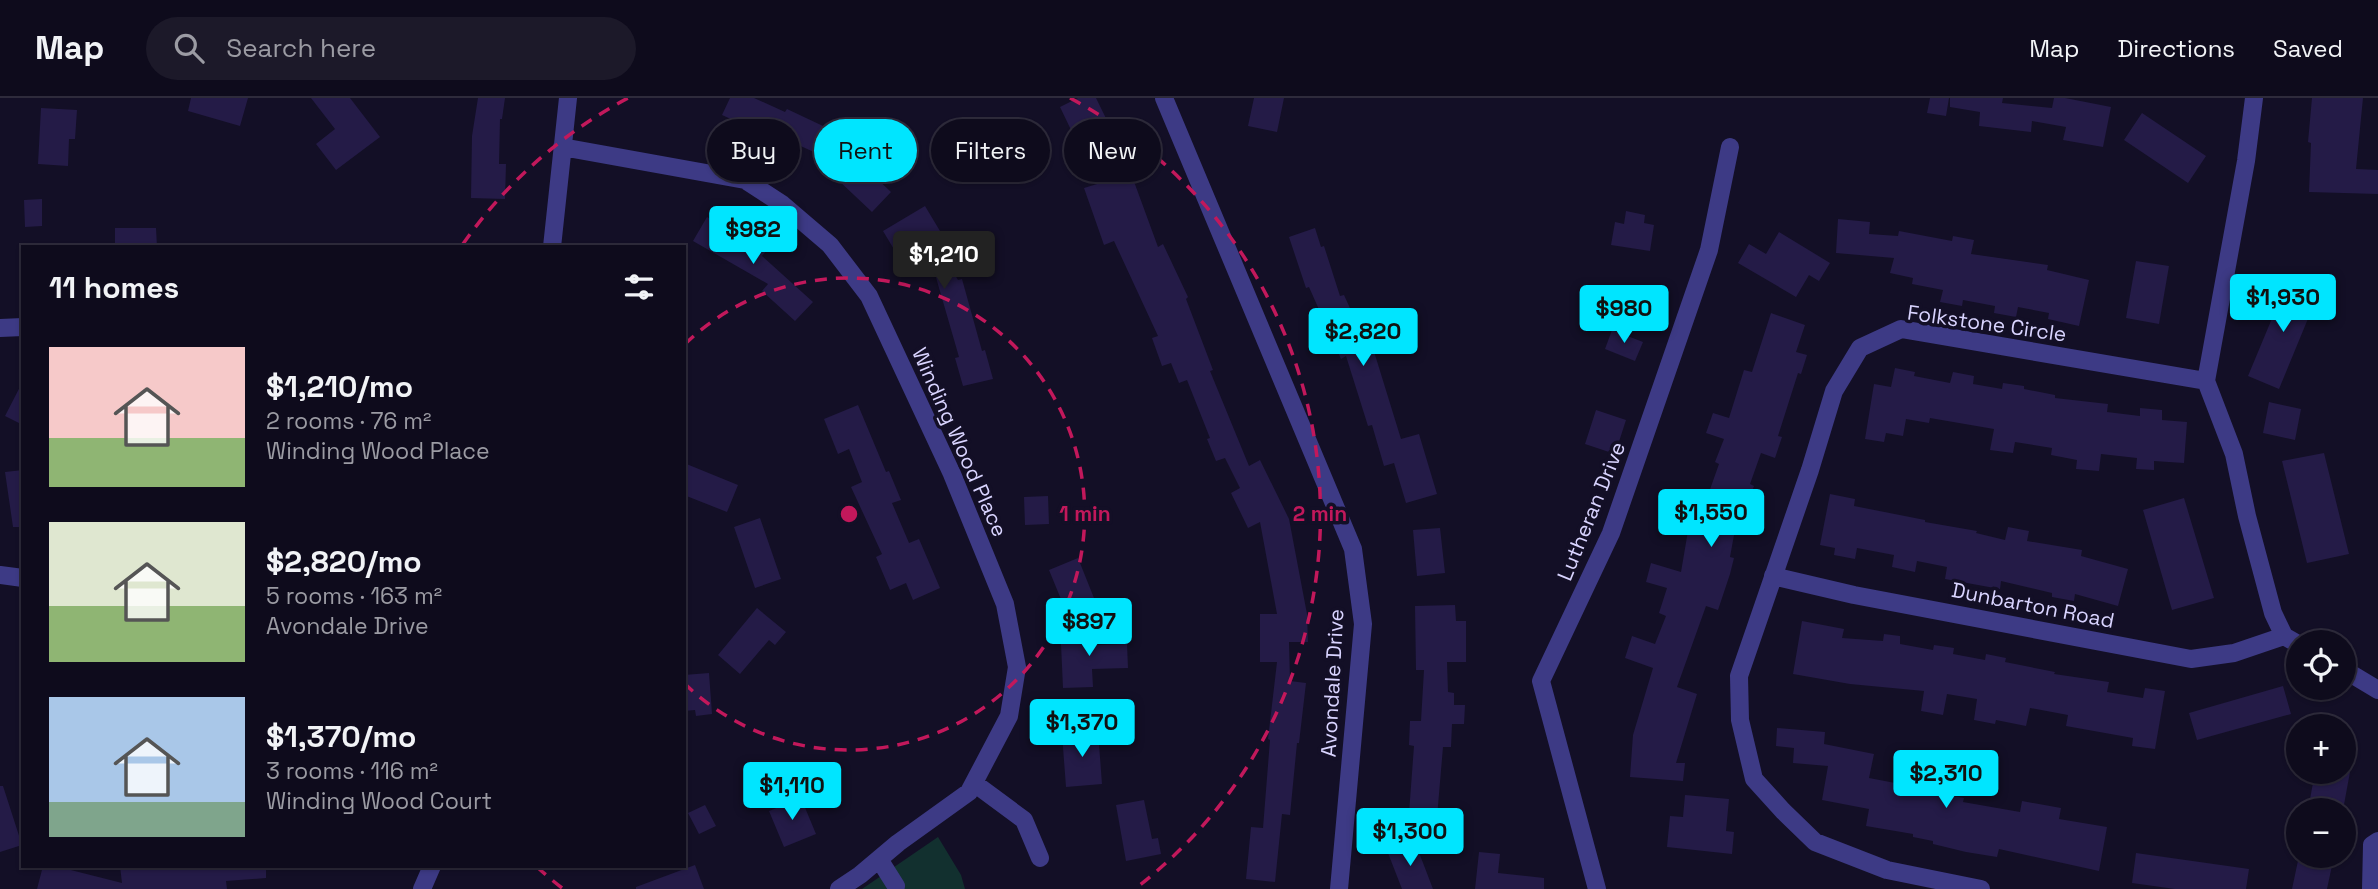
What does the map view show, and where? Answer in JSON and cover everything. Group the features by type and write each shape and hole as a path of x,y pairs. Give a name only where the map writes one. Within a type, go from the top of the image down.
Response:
{"street":[{"path":"552,245 568,98"},
{"name":"Avondale Drive","path":"1164,98 1353,550 1363,624 1339,889"},
{"path":"2254,98 2246,161 2206,381 2234,454 2247,516 2273,613 2286,632"},
{"name":"Winding Wood Place","path":"562,146 745,180 782,204 830,245 869,296 952,474 1005,604 1017,667 1009,716 970,792 839,889"},
{"name":"Lutheran Drive","path":"1597,889 1541,681 1611,533 1709,250 1730,147"},
{"path":"0,328 21,327"},
{"name":"Folkstone Circle","path":"1981,889 1887,870 1815,842 1755,779 1740,720 1739,676 1810,470 1834,390 1860,348 1901,330 2206,381"},
{"path":"0,575 21,578"},
{"name":"Dunbarton Road","path":"1773,576 2191,659 2286,641"},
{"path":"2356,677 2378,690"},
{"path":"974,783 1024,820 1040,858"},
{"path":"2371,889 2372,845 2378,841"},
{"path":"879,859 896,886"},
{"path":"422,889 431,868"}],"green space":[{"path":"938,837 961,875 965,889 862,889"}],"building":[{"path":"191,98 248,98 240,126 188,111"},
{"path":"311,98 350,98 380,137 336,170 316,144 335,129"},
{"path":"478,98 505,98 500,119 499,164 506,164 505,199 471,198 472,136"},
{"path":"730,98 754,98 785,112 787,109 814,122 814,152 800,146 800,119 731,119 722,115"},
{"path":"1078,98 1096,98 1106,119 1066,119 1060,107"},
{"path":"1254,98 1284,98 1277,132 1248,126"},
{"path":"1930,98 1949,98 1946,116 1927,113"},
{"path":"1950,98 2003,98 2002,103 2052,108 2054,98 2065,98 2111,107 2103,147 2063,140 2066,127 2032,121 2031,132 1979,126 1980,112 1950,107"},
{"path":"2312,98 2363,98 2356,169 2378,170 2378,194 2309,192 2311,143 2308,142"},
{"path":"41,108 77,110 75,139 69,139 68,166 38,164"},
{"path":"2142,113 2206,156 2188,183 2124,140"},
{"path":"840,182 880,182 891,192 872,212"},
{"path":"1096,182 1134,182 1158,247 1163,244 1188,297 1186,299 1213,370 1210,371 1249,466 1260,460 1289,519 1307,614 1308,642 1289,642 1290,681 1306,683 1290,815 1282,814 1275,882 1246,879 1251,827 1263,828 1268,739 1277,662 1260,662 1260,614 1277,614 1260,522 1248,528 1231,493 1240,488 1225,458 1216,461 1207,439 1210,438 1187,380 1179,383 1171,363 1162,366 1152,338 1158,336 1114,241 1104,245 1084,188 1097,184"},
{"path":"42,199 42,226 25,227 24,200"},
{"path":"925,206 943,236 935,241 958,280 962,279 982,351 985,350 993,379 963,386 955,358 959,357 933,267 922,274 905,245 895,251 883,231"},
{"path":"1626,211 1645,215 1644,223 1654,225 1650,251 1611,245 1615,222 1624,224"},
{"path":"707,217 766,251 762,256 813,302 795,321 762,291 768,284 693,241"},
{"path":"1838,219 1870,222 1869,234 1898,236 1899,231 1952,241 1953,236 1974,240 1971,254 2048,265 2047,270 2089,280 2079,326 2048,319 2049,313 2018,307 2016,317 1994,313 1995,306 1963,300 1962,306 1940,302 1943,290 1912,284 1913,278 1890,273 1894,258 1836,253"},
{"path":"115,228 156,228 157,245 115,245"},
{"path":"1315,228 1321,247 1324,246 1340,296 1344,295 1355,319 1370,313 1382,341 1372,345 1401,439 1419,434 1437,494 1406,503 1394,463 1384,466 1346,356 1341,359 1309,287 1306,288 1289,237"},
{"path":"1779,232 1830,263 1819,281 1809,275 1796,297 1738,263 1749,244 1766,254"},
{"path":"2136,261 2169,266 2159,324 2126,318"},
{"path":"2288,280 2319,292 2279,389 2248,376"},
{"path":"1771,313 1805,325 1796,352 1807,355 1801,374 1798,373 1778,436 1782,437 1775,458 1761,453 1750,484 1754,486 1745,510 1753,513 1747,528 1736,524 1730,557 1734,558 1718,610 1706,606 1677,687 1697,694 1676,763 1685,763 1683,781 1630,777 1633,735 1653,668 1625,658 1632,636 1655,644 1666,616 1659,613 1667,588 1646,582 1651,563 1681,572 1689,525 1697,526 1719,464 1715,462 1724,439 1706,433 1713,413 1729,418 1744,370 1752,372"},
{"path":"1612,330 1643,342 1635,361 1605,349"},
{"path":"1895,368 1915,372 1914,376 1950,383 1953,372 1974,376 1973,384 2002,389 2003,383 2024,386 2024,389 2055,395 2055,398 2108,404 2107,412 2140,416 2140,408 2162,410 2162,420 2187,422 2184,463 2154,461 2154,470 2136,469 2137,458 2101,454 2099,471 2076,469 2077,460 2051,455 2052,448 2015,442 2013,453 1990,450 1994,429 1930,418 1929,423 1906,419 1903,436 1886,433 1884,442 1865,439 1874,384 1891,387"},
{"path":"21,385 21,424 5,416"},
{"path":"2269,402 2301,409 2295,440 2263,433"},
{"path":"858,405 886,472 889,471 901,500 892,503 909,543 919,539 940,588 913,600 906,583 890,590 876,557 882,554 851,487 862,482 849,449 838,454 824,419"},
{"path":"1596,410 1626,420 1615,454 1585,444"},
{"path":"2324,453 2349,554 2307,563 2282,461"},
{"path":"686,464 738,485 727,512 686,496"},
{"path":"21,470 21,527 13,527 5,472"},
{"path":"1830,494 1855,499 1854,506 1977,531 1976,533 2005,540 2008,527 2029,531 2027,541 2082,550 2081,556 2128,569 2118,606 2075,594 2074,601 2052,597 2052,593 2001,581 2000,589 1945,579 1947,567 1917,561 1915,572 1892,567 1894,555 1857,548 1855,559 1834,555 1835,548 1820,545"},
{"path":"1048,496 1049,524 1025,525 1024,497"},
{"path":"2184,498 2214,598 2172,610 2143,510"},
{"path":"760,518 781,579 755,588 734,527"},
{"path":"1440,528 1445,573 1417,576 1413,530"},
{"path":"1078,558 1094,598 1065,609 1049,570"},
{"path":"1455,605 1456,621 1466,621 1466,662 1447,662 1448,692 1454,693 1454,705 1465,705 1464,724 1452,724 1451,747 1443,747 1436,829 1408,827 1414,746 1409,745 1410,721 1421,721 1424,670 1416,670 1415,606"},
{"path":"757,608 786,632 775,645 769,640 740,674 718,655"},
{"path":"1802,621 1844,629 1842,638 1883,641 1884,634 1900,636 1900,644 1933,650 1934,645 1954,648 1953,654 1985,660 1986,654 2006,658 2005,662 2055,672 2054,674 2109,682 2107,692 2143,698 2145,688 2165,691 2155,749 2132,746 2133,738 2066,726 2068,715 2030,708 2026,726 1996,720 1995,724 1974,720 1977,699 1947,694 1943,715 1921,711 1924,691 1850,684 1793,674"},
{"path":"1068,629 1092,629 1092,645 1127,644 1128,668 1092,669 1093,687 1063,688 1061,644 1069,644"},
{"path":"709,673 712,714 696,716 695,710 686,711 686,675"},
{"path":"2283,686 2291,714 2197,740 2189,713"},
{"path":"1777,728 1825,732 1824,744 1874,754 1869,778 1964,798 1963,802 2020,812 2022,801 2061,808 2059,819 2107,827 2099,871 1999,849 1997,857 1966,852 1933,844 1933,841 1913,837 1913,834 1866,826 1869,809 1822,800 1828,766 1793,763 1794,748 1776,746"},
{"path":"1098,731 1102,784 1066,787 1062,734"},
{"path":"2313,784 2348,784 2345,798 2310,798"},
{"path":"0,786 3,786 21,845 0,852"},
{"path":"1685,795 1729,799 1726,831 1734,832 1732,854 1667,847 1670,816 1683,817"},
{"path":"801,798 816,834 784,847 769,811"},
{"path":"1144,800 1152,839 1158,838 1161,854 1126,861 1116,805"},
{"path":"705,805 716,826 699,834 688,813"},
{"path":"1415,842 1433,889 1402,889 1388,853"},
{"path":"1479,852 1500,854 1498,873 1544,878 1544,889 1475,889"},
{"path":"2136,853 2249,869 2246,889 2175,889 2132,883"},
{"path":"695,865 704,889 636,889 636,887"},
{"path":"42,868 63,868 122,883 120,868 266,868 266,878 226,881 227,889 37,889"},
{"path":"2296,868 2331,868 2327,889 2292,889"}]}
